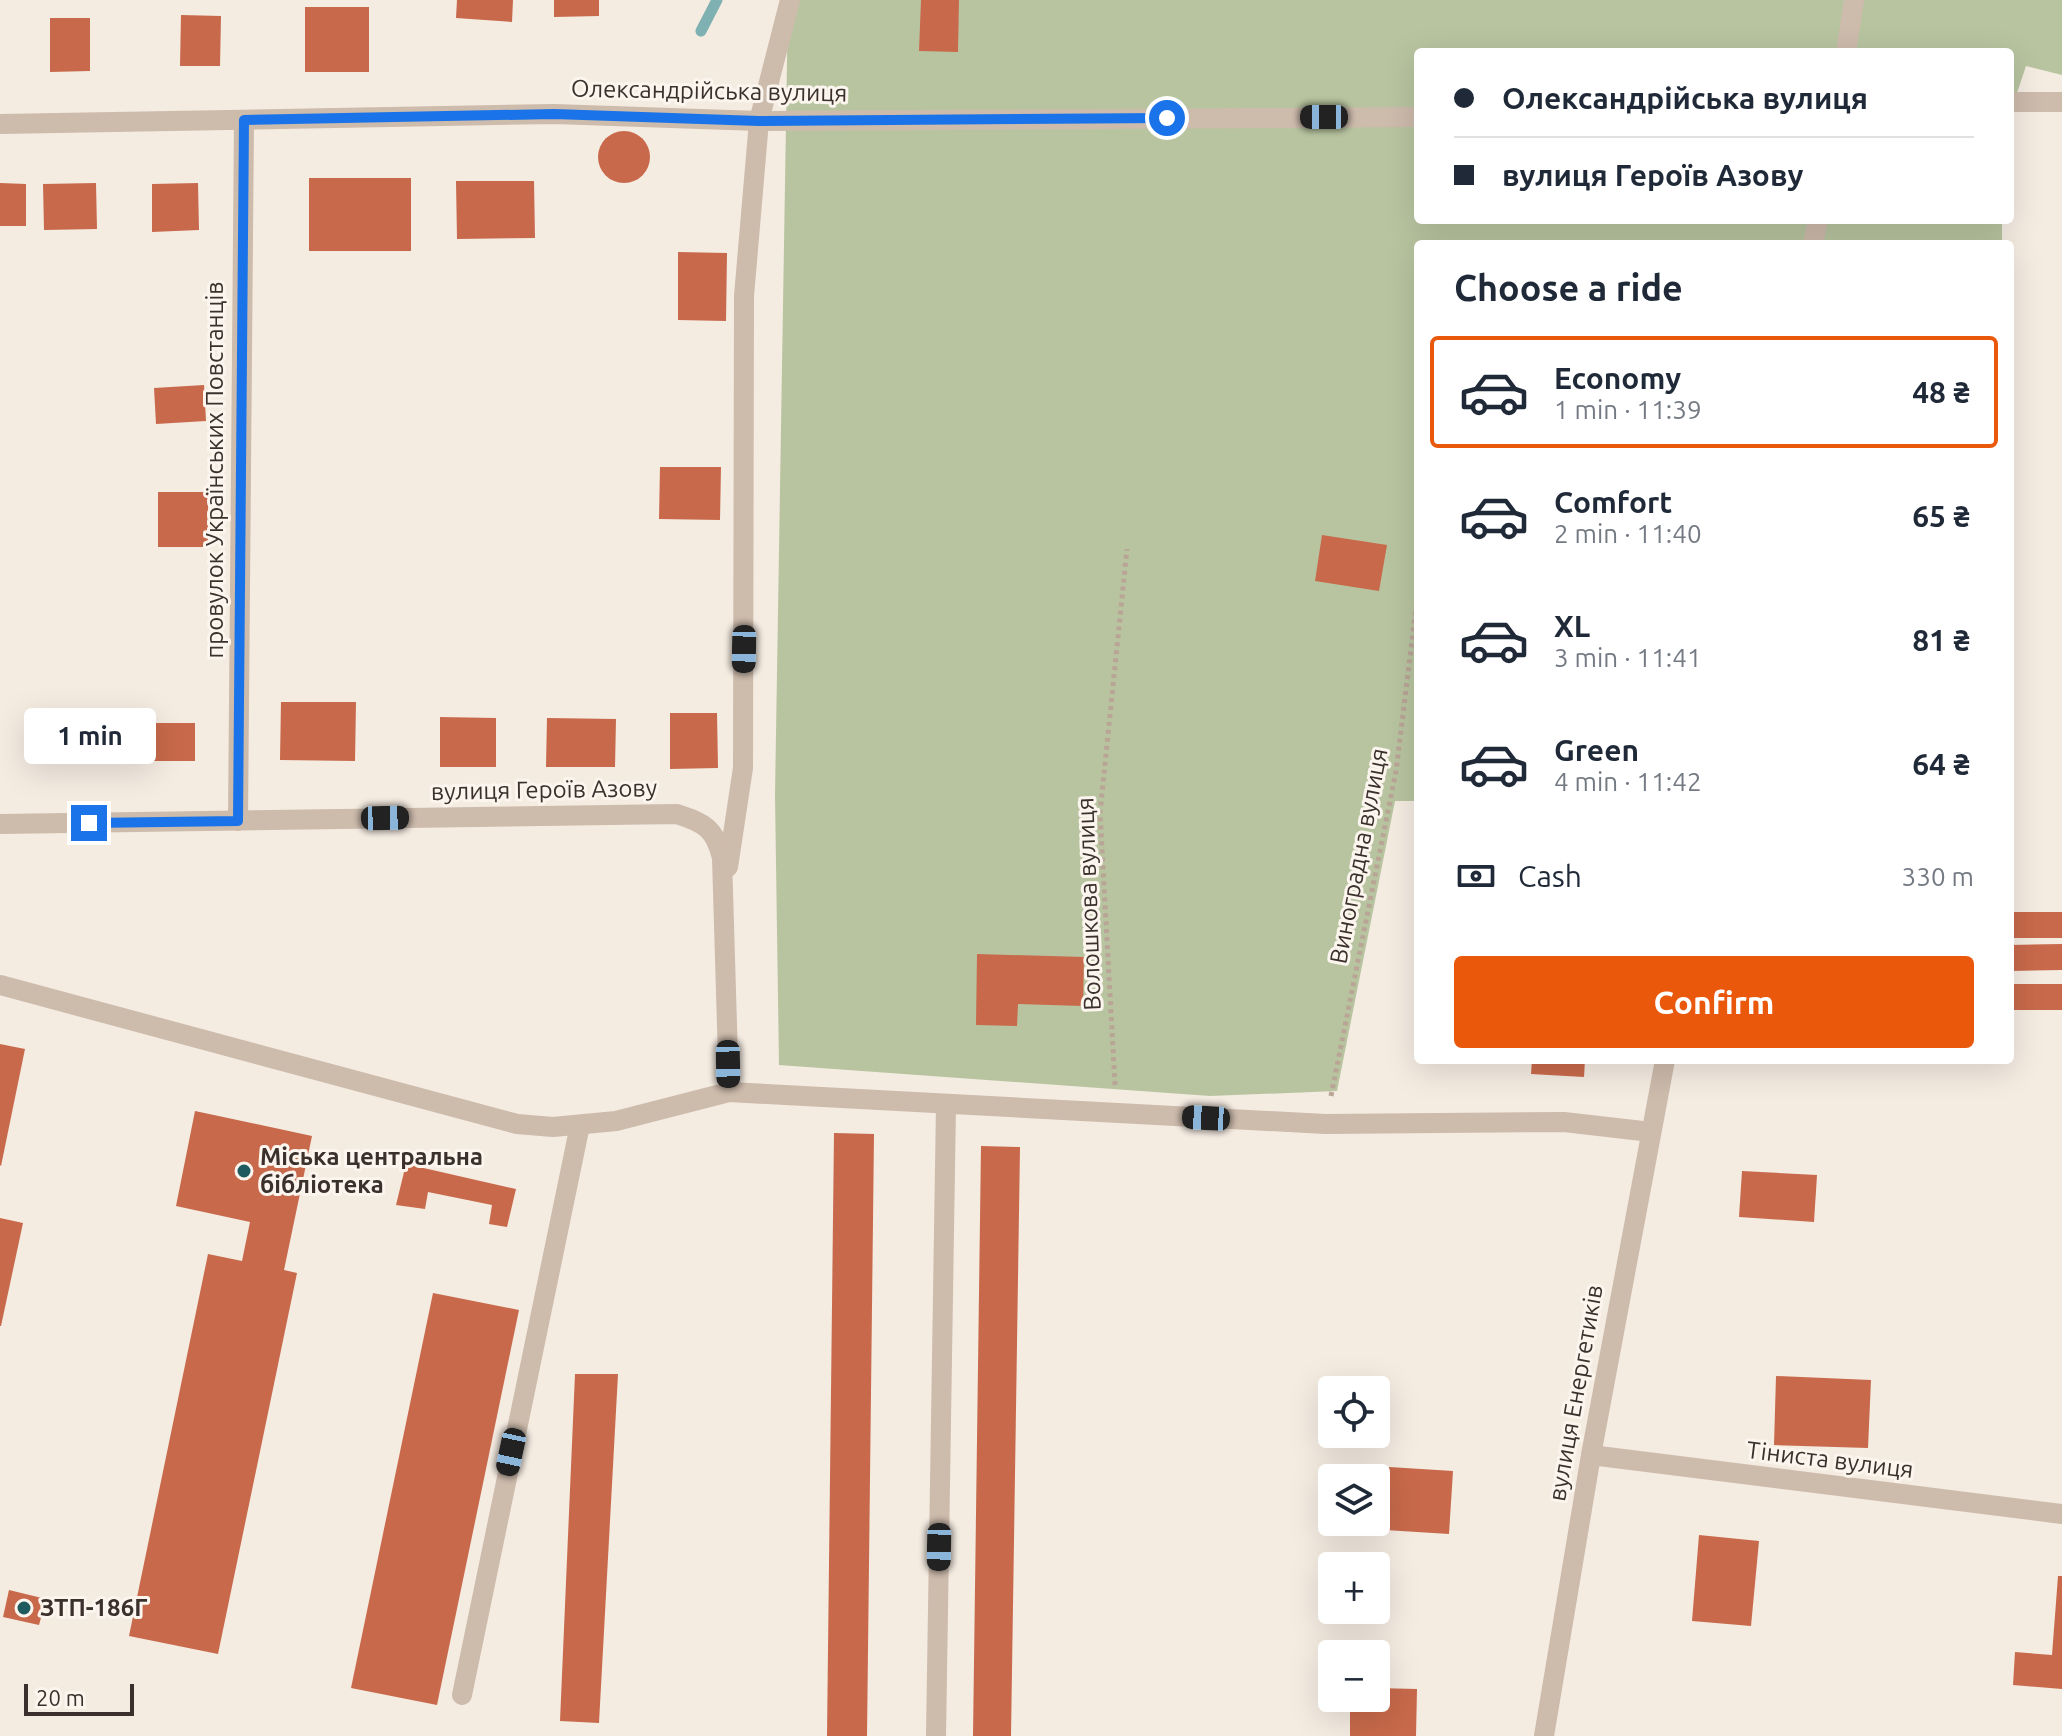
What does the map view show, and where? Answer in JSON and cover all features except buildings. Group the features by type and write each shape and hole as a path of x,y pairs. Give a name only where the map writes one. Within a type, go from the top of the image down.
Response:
{"street":[{"path":"729,1092 724,899 743,768 744,296 759,121 790,0"},
{"path":"1847,48 1854,0"},
{"path":"2014,102 2062,102"},
{"name":"Олександрійська вулиця","path":"0,124 554,114 759,121 1414,117"},
{"name":"провулок Українських Повстанців","path":"238,821 244,120"},
{"name":"вулиця Героїв Азову","path":"0,824 677,814 704,822 719,845 724,899"},
{"path":"0,985 517,1124 580,1125 616,1121 729,1092 1325,1124 1564,1122 1651,1132"},
{"name":"вулиця Енергетиків","path":"1544,1736 1591,1455 1664,1064"},
{"path":"936,1736 946,1105"},
{"path":"462,1695 580,1125"},
{"name":"Тіниста вулиця","path":"1591,1455 2062,1514"}],"path":[{"name":"Волошкова вулиця","path":"1117,1114 1100,813 1127,549"},
{"name":"Виноградна вулиця","path":"1325,1124 1396,771 1414,625"}],"green space":[{"path":"788,0 2062,0 2062,75 2026,66 2014,102 2014,48 1414,48 1414,224 2002,224 2002,240 1414,240 1414,801 1395,801 1337,1091 1210,1096 779,1065 775,795"}],"waterway":[{"path":"701,31 717,0"}],"place":[{"name":"Міська центральна бібліотека","path":"244,1171"},
{"name":"ЗТП-186Г","path":"24,1608"}],"route":[{"path":"89,823 238,821 244,120 554,114 759,121 1167,118"}]}
